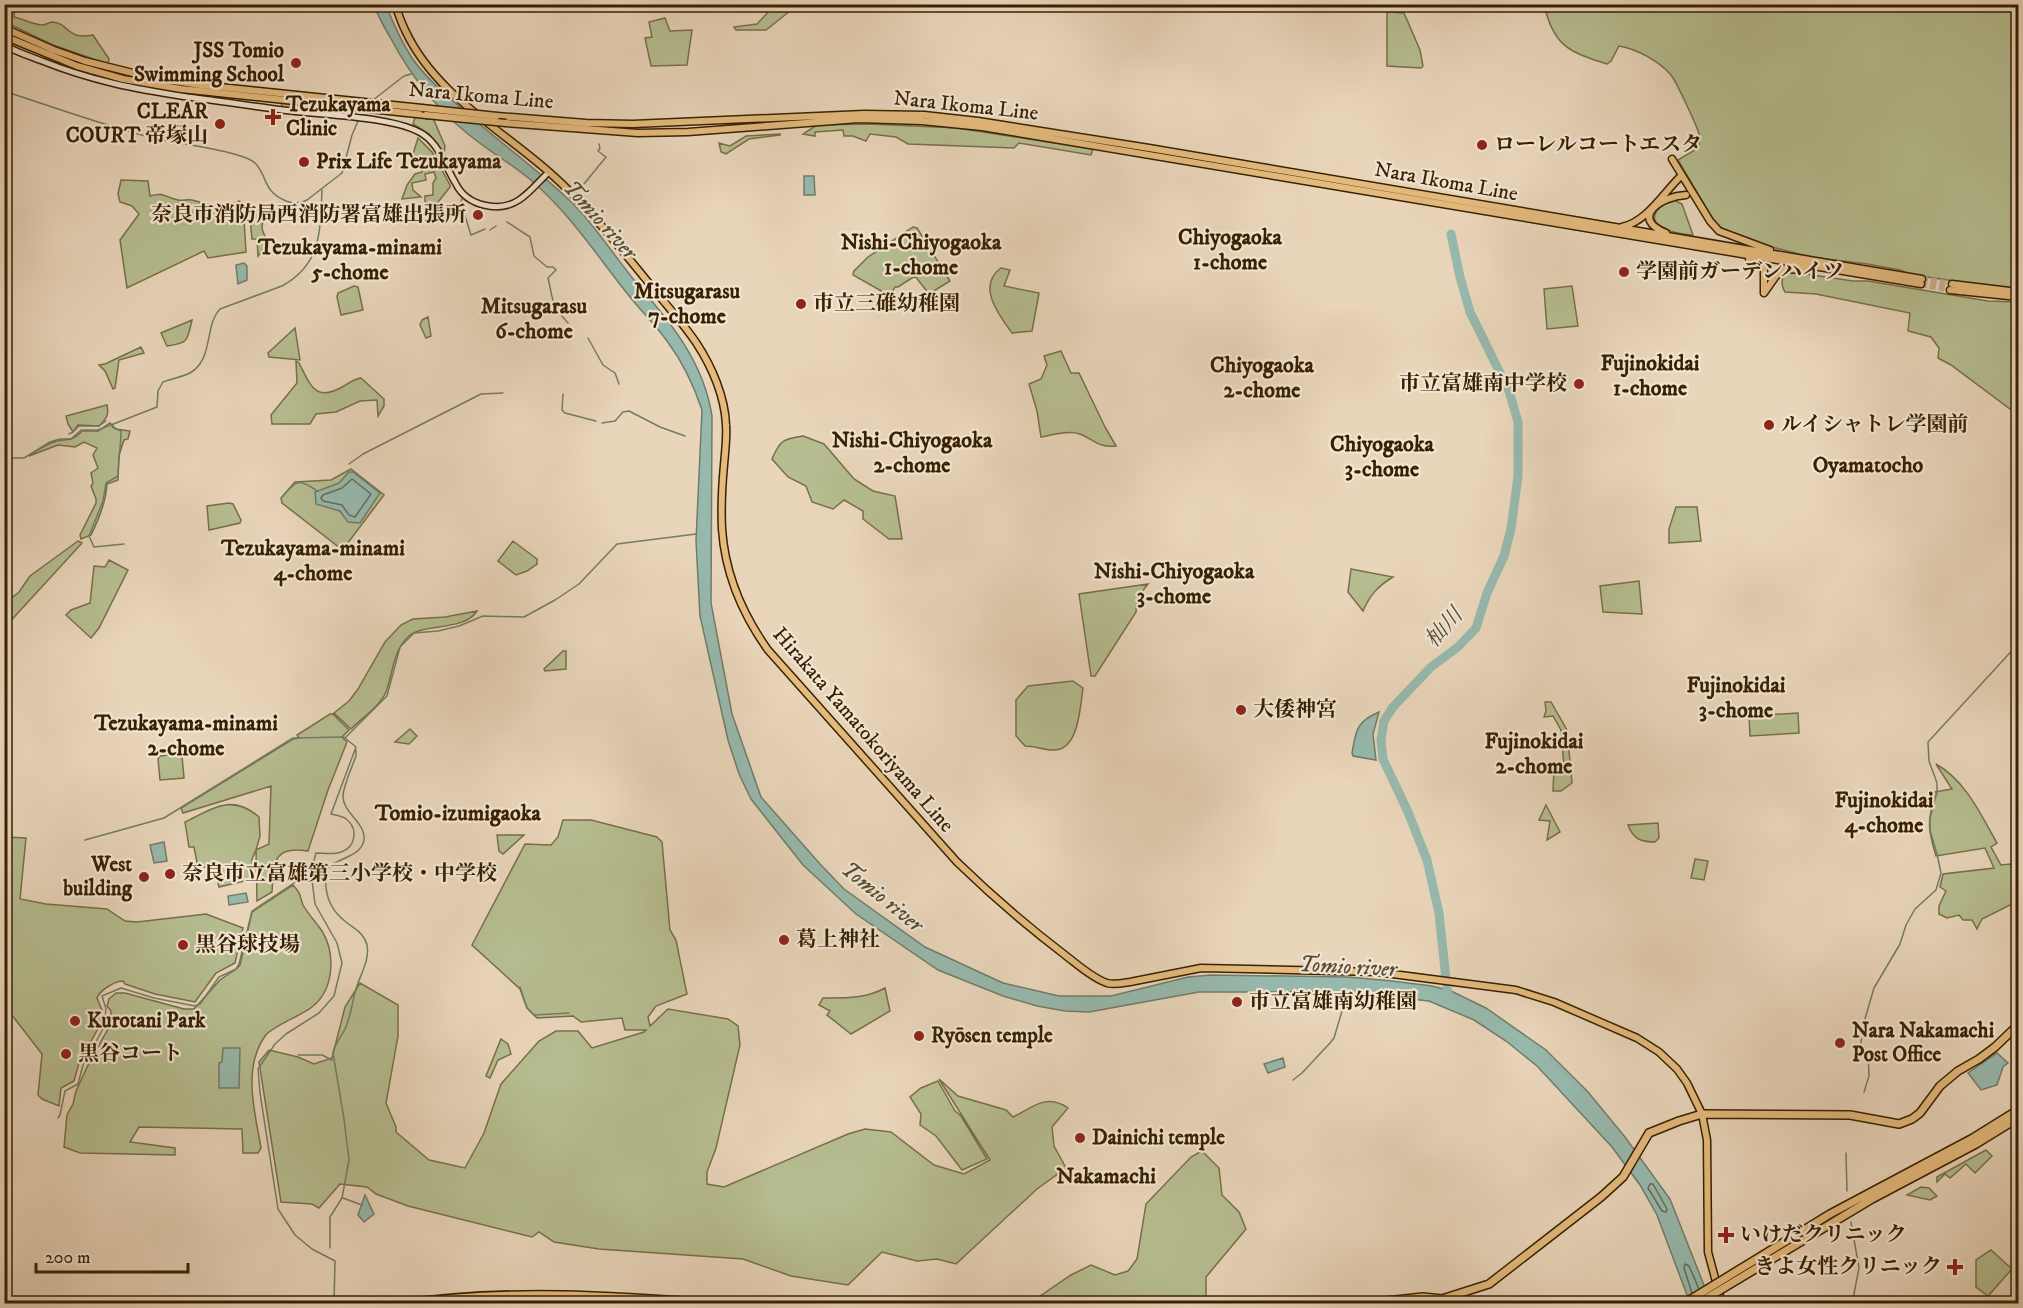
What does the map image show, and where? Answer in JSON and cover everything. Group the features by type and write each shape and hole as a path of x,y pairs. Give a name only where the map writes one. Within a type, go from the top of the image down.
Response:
{"highway":[{"path":"1358,1304 1423,1297 1442,1299 1489,1284 1601,1197 1623,1177 1649,1133 1702,1114 1850,1115 1899,1124 1912,1119 1920,1113 1940,1086 1958,1071 1995,1047 2019,1024"},
{"path":"1683,1304 1830,1214 1973,1138 2019,1110"},
{"path":"1697,1304 1872,1199 1976,1144 2019,1118"},
{"path":"400,1304 480,1296 547,1294 726,1304"},
{"path":"474,1304 557,1301 615,1304"}],"main road":[{"name":"Hirakata Yamatokoriyama Line","path":"395,4 405,31 421,57 443,83 574,196 697,343 709,365 722,399 726,426 722,488 726,553 737,593 753,629 886,784 982,886 1041,936 1107,983 1118,984 1185,970 1218,968 1342,970 1440,979 1503,987 1528,993 1637,1038 1659,1052 1688,1083 1702,1114"},
{"name":"Nara Ikoma Line","path":"4,28 85,61 153,78 497,116 633,124 821,115 935,116 1057,132 1786,256 1922,282 1861,274 982,127 922,121 860,119 688,132 638,133 506,123 191,90 123,79 77,66 4,36"},
{"path":"4,45 64,70 105,83 269,109 380,121 409,127 430,140 458,188 469,199 481,205 492,207 508,205 520,200 546,174"},
{"path":"1672,159 1719,231 1786,256"},
{"path":"1618,228 1643,217 1679,178"},
{"path":"1679,238 1654,226 1649,215 1666,198 1686,195"},
{"path":"1734,253 1764,266 1764,293 1780,272 1789,268 1861,274"},
{"path":"2019,292 1951,287 2019,297"},
{"path":"1702,1114 1707,1140 1708,1252 1722,1304"},
{"path":"1720,1295 1727,1304"}],"green space":[{"path":"1562,4 2018,5 2018,288 1913,275 1900,270 1867,264 1811,257 1756,243 1721,228 1714,221 1678,160 1698,148 1700,138 1691,113 1671,75 1654,60 1619,46 1607,64 1568,48 1555,34 1546,12"},
{"path":"4,5 15,5 14,17 40,25 58,23 77,35 93,35 109,59 108,64 53,45 5,22"},
{"path":"770,5 790,5 790,11 766,30 736,30 734,27 757,24 771,9"},
{"path":"1387,13 1404,13 1420,50 1423,66 1421,68 1387,66"},
{"path":"665,18 670,31 692,30 687,65 651,66 645,38 652,37 649,22"},
{"path":"282,103 351,110 346,113 337,113 281,107"},
{"path":"415,117 433,118 445,146 444,154 429,134 413,124"},
{"path":"870,124 957,128 1093,149 1091,155 1019,143 1014,148 908,144 896,137 870,134 866,141 853,136 844,136 843,130 815,132 815,136 803,134 817,125"},
{"path":"780,134 749,139 726,154 721,152 719,143 730,146 746,136"},
{"path":"418,138 432,152 450,185 435,206 425,202 425,196 433,195 433,183 436,178 434,172 425,174 426,180 412,183 413,190 421,197 402,199 407,185 415,174 422,172 423,166 419,165 419,159 413,154"},
{"path":"121,180 148,181 150,196 162,195 216,206 227,206 239,201 243,203 246,252 208,258 204,251 127,288 120,240 139,214 132,206 120,202 118,194"},
{"path":"1672,199 1682,204 1693,235 1665,229 1655,220 1655,214"},
{"path":"260,209 265,216 262,230 269,243 258,256 257,239 252,239 251,217"},
{"path":"913,227 917,228 950,281 929,294 915,276 895,287 890,296 853,275 868,257"},
{"path":"1001,268 1010,270 1004,286 1039,293 1032,331 1012,333 996,309 990,292 990,283"},
{"path":"1792,272 1868,281 1988,301 2018,302 2018,415 1951,365 1938,358 1939,348 1931,337 1908,331 1910,313 1816,294 1785,292 1782,286 1783,277"},
{"path":"354,286 358,287 363,310 341,315 338,293"},
{"path":"1572,286 1578,326 1547,329 1544,289"},
{"path":"428,317 431,336 426,338 420,325 422,320"},
{"path":"192,320 186,340 167,346 161,333"},
{"path":"295,328 300,360 269,357 268,353"},
{"path":"141,347 144,353 119,360 113,389 105,371 99,365"},
{"path":"1061,351 1071,373 1079,373 1116,446 1101,445 1085,436 1071,432 1041,437 1037,411 1029,384 1041,379 1047,365 1044,356"},
{"path":"296,361 315,390 326,393 334,391 361,378 384,399 384,406 378,416 377,400 360,401 336,412 316,414 310,424 272,424 271,415 297,383"},
{"path":"107,405 107,416 99,426 78,425 73,432 66,416"},
{"path":"110,423 116,429 130,431 119,455 118,480 107,484 104,504 94,529 91,535 81,539 80,535 96,503 91,486 93,483 91,473 98,468 93,455 97,448 84,442 75,447 58,445 29,456 51,443 74,438 82,431 98,431"},
{"path":"803,436 824,444 854,479 873,491 895,496 902,539 889,539 863,519 863,511 844,500 833,509 812,502 806,486 788,477 772,459 783,442"},
{"path":"351,469 384,495 344,548 340,548 282,503 281,498 295,482 331,480"},
{"path":"233,504 241,520 240,523 209,530 207,506"},
{"path":"1676,507 1697,507 1701,541 1669,543 1669,529"},
{"path":"78,541 82,543 5,627 5,603 19,592 30,576"},
{"path":"513,541 537,559 537,564 516,575 498,561"},
{"path":"109,560 128,570 99,628 91,638 66,615 71,610 90,603 94,566 105,567"},
{"path":"1351,569 1393,577 1375,591 1363,611 1348,592"},
{"path":"1639,581 1642,614 1603,612 1600,586"},
{"path":"1148,584 1137,598 1136,612 1095,676 1091,676 1079,594"},
{"path":"477,611 463,622 424,629 409,636 397,655 383,697 351,729 334,713 349,701 385,642 401,625 413,619 445,617"},
{"path":"563,651 566,651 566,669 545,671 544,669"},
{"path":"1073,681 1083,688 1077,726 1068,743 1062,748 1053,750 1025,746 1016,736 1016,700 1028,686"},
{"path":"1545,702 1551,702 1567,730 1572,783 1561,791 1553,791 1554,769 1564,767 1561,730 1553,716 1544,717"},
{"path":"1798,713 1799,733 1750,736 1749,716"},
{"path":"333,714 349,730 342,737 347,742 308,851 296,850 282,853 275,864 272,892 257,901 256,850 269,844 271,786 183,813 181,808 293,739 299,738 297,735"},
{"path":"410,729 417,736 409,744 395,742"},
{"path":"179,754 182,756 184,778 160,780 158,759 160,756"},
{"path":"1936,764 1947,771 1972,799 1997,843 1991,847 2001,865 2010,864 2018,874 2018,901 1982,919 1977,929 1972,920 1963,920 1959,915 1947,918 1939,914 1939,906 1946,891 1940,887 1943,874 1994,868 1985,848 1936,856 1930,824 1935,792 1952,789"},
{"path":"1546,805 1560,832 1547,840 1550,821 1539,820"},
{"path":"240,806 259,817 260,836 252,859 253,879 219,887 214,866 198,868 194,847 189,847 185,822 213,808"},
{"path":"563,820 591,820 657,837 662,842 670,930 676,940 687,994 656,1006 648,1017 650,1026 668,1009 728,1019 738,1026 740,1045 716,1148 707,1172 707,1184 724,1187 848,1134 865,1129 891,1132 934,1165 964,1174 990,1160 939,1079 958,1096 1006,1110 1013,1117 1040,1103 1053,1102 1068,1108 1052,1127 1054,1146 1066,1168 1037,1189 956,1264 937,1259 917,1261 882,1252 848,1285 791,1276 743,1259 599,1249 554,1242 539,1232 532,1237 408,1206 376,1194 367,1187 340,1184 319,1208 312,1204 281,1202 259,1062 269,1050 298,1057 314,1064 332,1058 345,1007 360,983 398,1005 398,1036 386,1103 396,1132 429,1160 465,1168 484,1133 501,1084 539,1041 556,1031 578,1031 592,1048 646,1030 625,1030 622,1018 581,1022 573,1016 537,1018 527,1008 520,989 472,945 525,844 551,845 558,837"},
{"path":"1658,823 1659,838 1655,842 1638,839 1632,834 1628,825"},
{"path":"497,835 524,835 503,854 499,851"},
{"path":"5,837 26,838 20,899 46,904 107,909 125,921 137,922 206,914 243,928 235,963 216,973 195,1002 155,994 125,984 123,981 104,989 97,998 102,1010 100,1025 79,1063 74,1081 61,1088 59,1106 38,1095 42,1054 11,1014 9,1008 5,1012"},
{"path":"1695,859 1708,861 1704,880 1691,878"},
{"path":"293,885 326,940 331,961 329,982 319,1000 312,1007 269,1032 258,1049 252,1076 252,1091 261,1148 258,1153 243,1153 242,1129 139,1127 130,1142 175,1148 175,1155 80,1153 64,1147 67,1115 76,1091 109,1027 111,1011 107,1006 109,999 116,993 125,993 184,1009 194,1009 220,980 240,965 252,912"},
{"path":"885,988 890,1011 851,1034 827,1015 830,1011 819,1005 823,998 862,996"},
{"path":"501,1039 508,1044 511,1054 498,1060 490,1078 486,1076"},
{"path":"938,1081 987,1159 962,1170 936,1136 920,1125 921,1114 910,1097 921,1088"},
{"path":"1986,1150 1992,1156 1975,1173 1966,1164 1950,1178 1945,1174 1937,1182 1937,1177"},
{"path":"1202,1151 1219,1168 1222,1195 1239,1212 1246,1229 1206,1277 1206,1303 1030,1303 1071,1275 1091,1265 1115,1275 1128,1271 1137,1259 1146,1204 1191,1157"},
{"path":"1921,1187 1929,1188 1937,1196 1930,1200 1907,1195"},
{"path":"1991,1250 2012,1269 1988,1296 1976,1287 1976,1260"}],"water":[{"path":"374,5 386,5 408,52 431,81 577,208 664,315 694,362 708,397 712,416 711,603 732,714 761,797 844,889 925,947 1003,983 1059,996 1111,996 1188,977 1211,975 1348,977 1432,986 1451,991 1486,1008 1546,1050 1588,1092 1625,1137 1670,1199 1711,1303 1690,1303 1657,1215 1640,1185 1612,1147 1537,1066 1506,1041 1474,1020 1429,1001 1346,992 1199,992 1089,1012 1037,1006 1003,996 938,970 856,914 803,865 751,799 739,774 728,740 700,616 696,541 702,410 687,374 662,335 558,207 526,176 453,121 429,96 408,68"},
{"path":"804,176 814,176 815,195 804,195"},
{"path":"244,263 247,266 247,280 238,284 236,265"},
{"path":"349,472 353,472 380,493 360,523 348,522 340,511 316,504 315,492 339,483"},
{"path":"1379,712 1373,734 1376,760 1353,756 1353,745 1358,728 1366,719"},
{"path":"164,842 167,861 154,863 150,845"},
{"path":"246,893 248,902 229,905 228,896"},
{"path":"223,1048 240,1048 239,1088 219,1088 219,1063 222,1062"},
{"path":"1997,1053 2008,1063 2003,1067 1997,1085 1981,1090 1968,1073"},
{"path":"1283,1058 1285,1067 1268,1073 1264,1064"},
{"path":"365,1195 374,1214 364,1222 358,1215"}],"waterway":[{"path":"373,100 404,76 411,74"},
{"path":"4,91 149,137 245,157 259,168 273,193 294,203 307,200 342,173 358,121"},
{"name":"Tomio river","path":"579,190 606,157 598,151 599,144"},
{"path":"4,458 24,458 50,442 71,439 81,430 98,430 157,407 158,391 163,382 184,376 198,367 206,351 215,316 220,309 282,286 305,267 312,257 319,233 322,190"},
{"path":"462,198 461,203 471,235 485,229"},
{"path":"507,222 530,237 534,256 547,267 553,267 556,270 548,278 552,298 555,307 568,323"},
{"path":"490,230 496,226"},
{"name":"杣川","path":"1448,998 1439,913 1427,860 1383,759 1381,740 1384,721 1393,707 1431,667 1458,647 1476,628 1487,593 1504,556 1511,529 1518,476 1518,422 1509,391 1470,312 1451,234"},
{"path":"588,338 603,365 615,373 619,384"},
{"path":"349,464 363,454 481,394 503,393"},
{"path":"563,394 562,410 565,413 596,421"},
{"path":"602,423 615,421 623,412 629,411 660,427 685,436"},
{"path":"69,434 79,426 99,426 106,421"},
{"path":"112,427 121,431 118,476 106,483 103,501 89,536 94,547 124,544"},
{"path":"283,496 298,483 306,484 317,491"},
{"path":"334,1304 335,1261 312,1249 295,1235 278,1209 258,1069 275,1044 286,1034 319,1013 334,996 342,963 337,943 315,904 311,872 316,853 341,852 353,842 354,832 349,822 343,817 331,814 356,747 345,738 387,696 400,647 414,633 459,626 483,616 524,617 579,584 617,544 696,534"},
{"path":"1864,1092 1869,1076 1868,1052 1861,1044 1862,1029 1874,988 1900,944 1906,925 1915,909 1936,890 1941,873 1930,831 1930,818 1937,783 1929,761 1928,742 2018,644"},
{"path":"85,840 164,818 293,738 344,737"},
{"path":"330,1248 330,1217 342,1198 349,1160 333,1053 349,1020 368,951 366,941 361,934 340,917 332,907 327,895 326,874 332,865 357,852 364,840 364,834 346,807 343,795 356,750"},
{"path":"58,1118 65,1091 78,1084 83,1065 104,1027 106,1009 102,996 121,988 154,998 195,1006 200,1004 219,977 236,969 239,964 252,911 297,881"},
{"path":"520,987 527,1008 534,1015 569,1013"},
{"path":"1293,1080 1334,1038 1342,1011 1354,992"},
{"path":"298,1055 322,1055 332,1060"},
{"path":"1846,1153 1847,1191"},
{"path":"343,1198 362,1205"},
{"path":"1851,1222 1859,1268 1852,1304"}],"tunnel":[{"path":"1922,279 1952,284"},
{"path":"1921,284 1950,290"}],"place":[{"name":"JSS Tomio Swimming School","path":"296,63"},
{"name":"Tezukayama Clinic","path":"273,117"},
{"name":"CLEAR COURT 帝塚山","path":"220,124"},
{"name":"ローレルコートエスタ","path":"1482,145"},
{"name":"Prix Life Tezukayama","path":"304,162"},
{"name":"奈良市消防局西消防署富雄出張所","path":"478,215"},
{"name":"学園前ガーデンハイツ","path":"1624,272"},
{"name":"市立三碓幼稚園","path":"801,304"},
{"name":"市立富雄南中学校","path":"1579,384"},
{"name":"ルイシャトレ学園前","path":"1769,425"},
{"name":"大倭神宮","path":"1241,710"},
{"name":"奈良市立富雄第三小学校・中学校","path":"170,874"},
{"name":"West building","path":"144,877"},
{"name":"葛上神社","path":"784,940"},
{"name":"黒谷球技場","path":"183,945"},
{"name":"市立富雄南幼稚園","path":"1237,1002"},
{"name":"Kurotani Park","path":"75,1021"},
{"name":"Ryōsen temple","path":"919,1036"},
{"name":"Nara Nakamachi Post Office","path":"1840,1043"},
{"name":"黒谷コート","path":"66,1054"},
{"name":"Dainichi temple","path":"1080,1138"},
{"name":"いけだクリニック","path":"1726,1235"},
{"name":"きよ女性クリニック","path":"1955,1267"}],"district":[{"name":"Chiyogaoka 1-chome","path":"1230,250"},
{"name":"Nishi-Chiyogaoka 1-chome","path":"921,254"},
{"name":"Tezukayama-minami 5-chome","path":"350,260"},
{"name":"Mitsugarasu 7-chome","path":"687,304"},
{"name":"Mitsugarasu 6-chome","path":"534,318"},
{"name":"Fujinokidai 1-chome","path":"1650,376"},
{"name":"Chiyogaoka 2-chome","path":"1262,378"},
{"name":"Nishi-Chiyogaoka 2-chome","path":"912,452"},
{"name":"Chiyogaoka 3-chome","path":"1382,456"},
{"name":"Oyamatocho","path":"1868,465"},
{"name":"Tezukayama-minami 4-chome","path":"313,560"},
{"name":"Nishi-Chiyogaoka 3-chome","path":"1174,584"},
{"name":"Fujinokidai 3-chome","path":"1736,698"},
{"name":"Tezukayama-minami 2-chome","path":"186,736"},
{"name":"Fujinokidai 2-chome","path":"1534,754"},
{"name":"Fujinokidai 4-chome","path":"1884,812"},
{"name":"Tomio-izumigaoka","path":"458,813"},
{"name":"Nakamachi","path":"1106,1176"}]}
